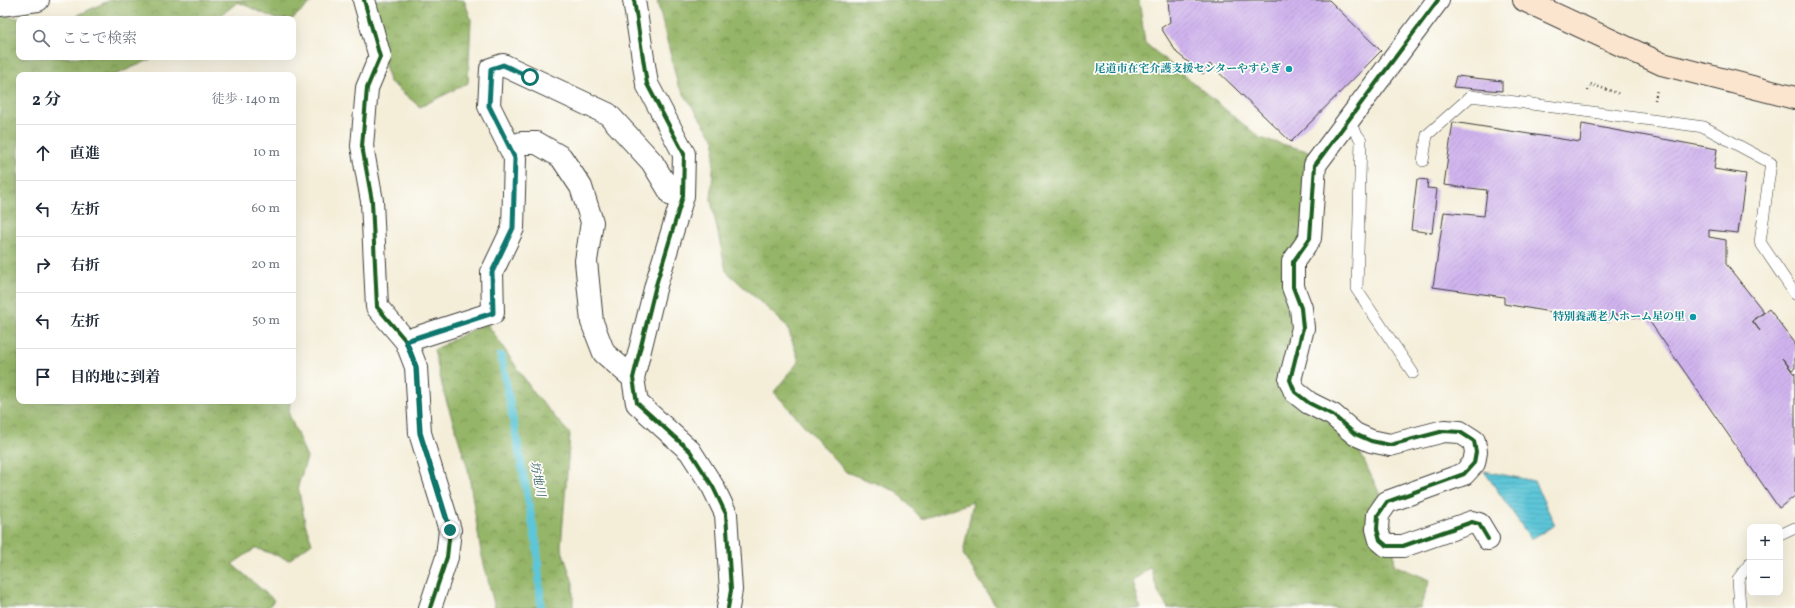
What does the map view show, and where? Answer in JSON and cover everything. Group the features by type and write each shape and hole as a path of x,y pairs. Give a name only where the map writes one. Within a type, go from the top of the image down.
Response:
{"street":[{"path":"0,4 38,0"},
{"path":"364,0 380,57 367,88 362,146 372,201 377,307 406,341 416,367 420,433 450,530 447,557 430,608"},
{"path":"634,0 647,84 684,154 682,196 656,285 633,378 636,403 690,451 713,487 726,514 731,590 728,608"},
{"path":"1438,0 1315,164 1310,238 1293,262 1293,287 1301,308 1303,328 1290,380 1295,392 1309,403 1334,415 1355,434 1371,441 1390,445 1444,431 1460,432 1474,441 1476,452 1474,463 1464,474 1387,502 1378,515 1377,529 1380,540 1387,546 1403,546 1472,522 1479,524 1488,539"},
{"path":"1524,0 1662,64 1795,98"},
{"path":"406,341 493,313 492,272 513,228 515,158 489,106 491,69 503,65 608,114 652,162 672,196 682,196"},
{"path":"511,149 521,143 537,143 562,157 581,187 592,222 586,261 592,322 604,353 633,378"}],"lane":[{"path":"1423,161 1427,135 1471,96 1704,127 1771,163 1760,242 1795,294"},
{"path":"1347,121 1361,140 1357,290 1413,373"},
{"path":"1783,534 1795,528"},
{"path":"1740,608 1738,579 1747,567"}],"path":[{"path":"1654,105 1662,64"},
{"path":"1581,111 1590,84 1626,96"}],"green space":[{"path":"110,0 314,0 295,16 269,16 238,2 220,16 76,16"},
{"path":"370,0 464,0 471,19 468,83 420,107 389,81"},
{"path":"657,0 1139,0 1145,43 1260,138 1311,152 1297,308 1293,377 1350,431 1377,488 1395,534 1394,565 1430,580 1420,608 1168,608 1159,594 1150,567 1132,582 1140,608 997,608 963,554 973,502 922,519 896,491 846,472 774,392 799,361 787,326 726,271 711,200 715,141 678,85"},
{"path":"0,15 16,18 16,60 149,60 122,72 16,72 16,404 290,404 289,414 307,458 298,486 305,523 312,543 289,560 256,548 232,564 274,600 268,608 0,608"},
{"path":"486,322 534,393 570,434 561,547 573,583 573,608 495,608 481,552 468,469 444,393 434,350"}],"water":[{"path":"1484,471 1534,481 1555,525 1531,539"}],"building":[{"name":"尾道市在宅介護支援センターやすらぎ","path":"1168,0 1329,0 1381,51 1291,142 1210,64 1203,74 1177,53 1161,28 1170,22"},
{"path":"1456,76 1502,81 1502,91 1453,87"},
{"name":"特別養護老人ホーム星の里","path":"1453,122 1580,142 1582,124 1717,149 1714,169 1746,174 1738,233 1709,230 1709,237 1726,240 1726,264 1764,312 1752,321 1760,331 1753,321 1769,309 1795,343 1795,368 1792,370 1782,358 1794,374 1795,373 1795,496 1779,508 1648,319 1610,314 1609,322 1504,304 1504,297 1433,287 1444,212 1484,216 1487,190 1444,185"},
{"path":"1417,179 1428,180 1427,188 1437,189 1432,233 1411,230"}],"waterway":[{"name":"坊地川","path":"501,356 537,547 541,608"}],"cycle path":[{"path":"364,0 380,57 367,88 362,146 372,201 377,307 406,341 416,367 420,433 450,530 447,557 430,608"},
{"path":"634,0 647,84 684,154 683,196 656,285 633,378 637,403 690,451 713,487 726,514 731,590 728,608"},
{"path":"1438,0 1315,165 1310,238 1293,262 1293,287 1301,308 1303,328 1290,380 1295,392 1309,403 1333,415 1355,434 1371,441 1390,445 1444,431 1460,432 1474,441 1476,452 1474,463 1464,474 1387,502 1378,515 1377,529 1380,540 1387,546 1403,546 1472,522 1479,524 1488,539"}],"place":[{"name":"尾道市在宅介護支援センターやすらぎ","path":"1289,69"},
{"name":"特別養護老人ホーム星の里","path":"1693,317"}],"route":[{"path":"450,530 420,433 416,367 406,341 493,313 492,272 513,228 515,158 489,106 491,69 503,65 530,77"}]}
